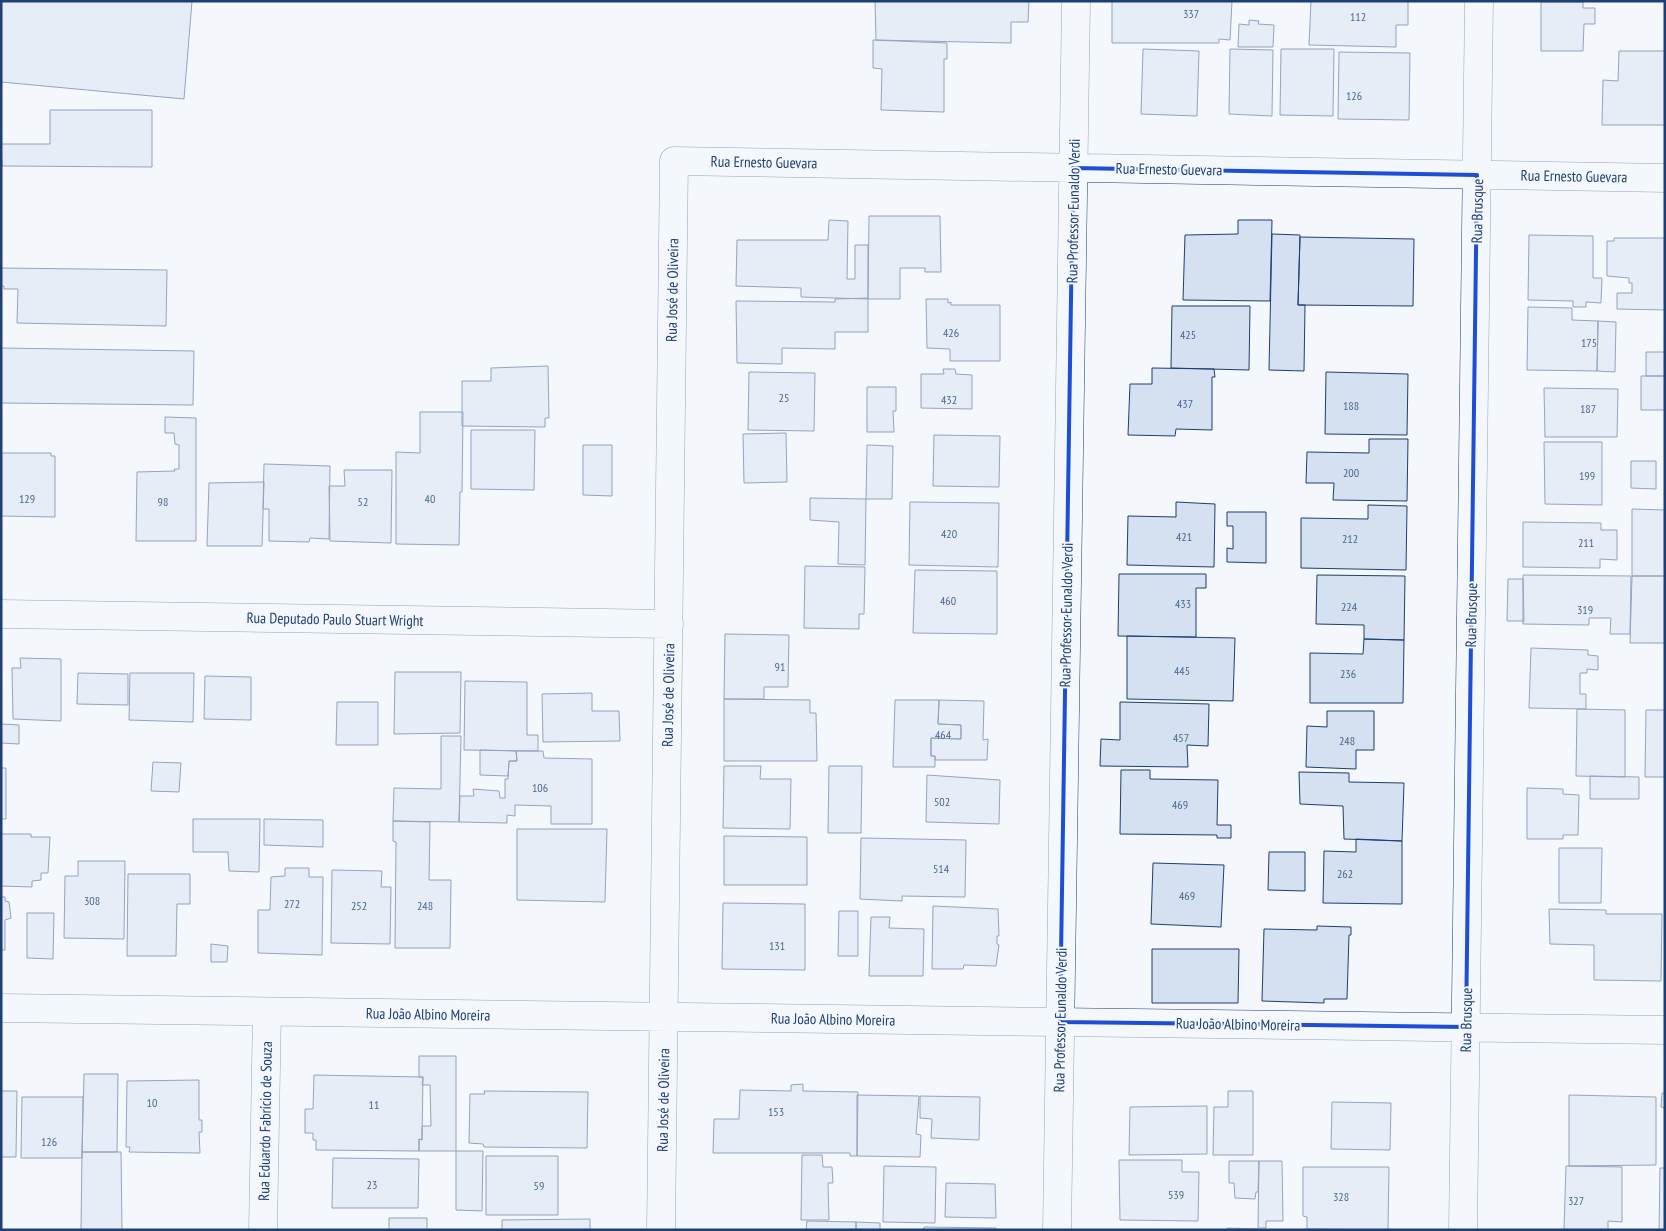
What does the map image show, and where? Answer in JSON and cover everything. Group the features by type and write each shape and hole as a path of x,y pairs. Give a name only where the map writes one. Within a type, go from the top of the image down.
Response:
{"street":[{"name":"Rua Professor Eunaldo Verdi","path":"1057,1230 1076,1"},
{"name":"Rua Brusque","path":"1463,1230 1479,1"},
{"name":"Rua Ernesto Guevara","path":"674,161 1665,178"},
{"name":"Rua José de Oliveira","path":"661,1230 674,161"},
{"name":"Rua Deputado Paulo Stuart Wright","path":"1,614 669,624"},
{"name":"Rua João Albino Moreira","path":"1,1008 1665,1030"},
{"name":"Rua Eduardo Fabrício de Souza","path":"263,1230 267,1012"}],"highlighted area":[{"path":"1073,168 1477,175 1466,1027 1060,1022"}],"building":[{"path":"1,1 192,1 184,99 1,82"},
{"path":"875,1 1029,1 1028,22 1011,22 1011,43 876,40"},
{"path":"1112,1 1232,1 1230,40 1219,39 1219,43 1112,43"},
{"path":"1311,1 1408,1 1408,25 1396,25 1396,47 1309,45"},
{"path":"1541,2 1583,2 1583,8 1595,8 1595,24 1584,24 1583,51 1541,51"},
{"path":"1249,20 1259,21 1258,24 1274,25 1273,47 1238,47 1239,24 1249,25"},
{"path":"873,40 947,43 947,59 944,59 944,112 881,110 882,69 873,68"},
{"path":"1143,49 1199,51 1197,116 1141,114"},
{"path":"1230,49 1273,50 1272,116 1229,114"},
{"path":"1281,49 1334,49 1333,116 1280,115"},
{"path":"1619,51 1665,51 1665,125 1602,125 1603,80 1618,81"},
{"path":"1339,52 1410,53 1409,120 1338,119"},
{"path":"50,110 152,110 152,167 2,166 1,144 50,144"},
{"path":"869,216 940,216 941,272 925,272 925,268 900,268 900,299 868,299"},
{"path":"829,220 848,221 847,279 855,279 855,245 868,245 868,299 801,297 801,288 736,286 737,240 828,240"},
{"path":"1238,220 1272,220 1270,301 1183,300 1185,235 1238,234"},
{"path":"1272,234 1300,235 1298,305 1305,305 1304,371 1269,370"},
{"path":"1529,235 1593,236 1593,278 1602,278 1601,303 1586,302 1586,307 1573,307 1573,301 1528,300"},
{"path":"1300,237 1414,239 1413,306 1298,305"},
{"path":"1614,238 1665,238 1665,310 1617,309 1617,293 1632,293 1632,283 1629,283 1629,278 1607,276 1607,241 1614,241"},
{"path":"1,268 167,270 166,326 17,323 18,289 4,289 4,286 1,286"},
{"path":"868,298 868,332 835,332 835,349 782,348 782,364 737,363 736,301 835,302 835,299"},
{"path":"926,299 948,299 948,303 951,302 951,305 1000,305 1000,361 950,361 950,349 927,348"},
{"path":"1172,306 1250,306 1249,370 1171,368"},
{"path":"1528,307 1572,308 1572,320 1598,321 1597,371 1527,370"},
{"path":"1598,321 1616,322 1615,372 1597,371"},
{"path":"1,348 194,351 193,405 1,403"},
{"path":"1646,352 1665,352 1665,376 1646,376"},
{"path":"548,366 549,418 545,418 545,427 462,426 462,381 491,381 491,368"},
{"path":"1152,368 1214,369 1215,377 1212,377 1212,430 1176,429 1175,436 1128,435 1130,384 1152,384"},
{"path":"943,369 955,369 956,374 972,375 972,409 921,408 921,374 944,374"},
{"path":"749,372 815,373 814,431 748,430"},
{"path":"1326,372 1408,374 1407,435 1325,434"},
{"path":"1641,376 1665,376 1665,410 1641,410"},
{"path":"867,387 896,387 896,411 893,411 894,432 867,432"},
{"path":"1544,388 1618,389 1617,437 1545,437"},
{"path":"420,412 463,412 459,545 396,544 396,452 420,453"},
{"path":"165,417 196,418 196,541 136,541 137,472 175,471 174,469 179,469 179,445 175,444 174,433 165,433"},
{"path":"471,430 535,430 534,490 471,489"},
{"path":"786,433 787,482 744,483 743,434"},
{"path":"934,435 1000,436 999,487 933,486"},
{"path":"1369,439 1408,439 1407,501 1333,500 1334,483 1306,483 1307,452 1369,453"},
{"path":"1544,442 1602,442 1602,505 1545,504"},
{"path":"583,445 612,445 612,496 583,495"},
{"path":"867,445 893,446 892,499 866,499"},
{"path":"1,453 51,453 51,456 55,456 55,517 1,516"},
{"path":"1631,461 1656,461 1656,489 1631,488"},
{"path":"264,464 330,466 329,539 310,538 309,542 269,541 269,509 263,509"},
{"path":"344,470 392,470 391,543 330,541 329,486 345,486"},
{"path":"264,482 262,546 207,546 209,483"},
{"path":"810,498 866,499 865,565 838,564 839,522 810,520"},
{"path":"910,502 999,503 998,567 909,565"},
{"path":"1176,502 1215,504 1214,567 1127,565 1128,516 1176,517"},
{"path":"1368,505 1407,506 1406,570 1301,568 1301,518 1368,519"},
{"path":"1632,509 1665,510 1665,576 1632,576"},
{"path":"1227,512 1266,512 1266,563 1227,562 1227,548 1233,549 1233,526 1227,526"},
{"path":"1523,522 1601,523 1601,530 1617,530 1617,560 1600,559 1600,568 1523,567"},
{"path":"805,566 865,567 864,614 859,614 859,629 804,628"},
{"path":"915,570 997,571 997,634 913,633"},
{"path":"1119,574 1206,574 1206,588 1196,588 1196,637 1118,636"},
{"path":"1317,575 1405,576 1404,640 1364,639 1364,625 1316,624"},
{"path":"1523,575 1631,576 1630,634 1610,634 1611,618 1589,618 1589,625 1523,624"},
{"path":"1632,576 1665,576 1665,643 1630,643"},
{"path":"1508,579 1523,579 1524,621 1507,621"},
{"path":"725,634 789,635 788,687 764,687 764,699 724,699"},
{"path":"1127,636 1235,638 1233,701 1127,699"},
{"path":"1364,639 1404,640 1403,703 1310,703 1310,653 1363,654"},
{"path":"1531,648 1588,650 1588,655 1598,656 1598,670 1587,669 1587,673 1580,673 1580,694 1586,694 1586,709 1529,708"},
{"path":"20,658 61,659 61,721 13,719 12,668 21,668"},
{"path":"395,672 461,672 460,733 394,734"},
{"path":"78,673 128,674 128,705 77,704"},
{"path":"130,673 194,673 193,722 129,720"},
{"path":"205,676 251,677 251,720 204,719"},
{"path":"465,681 527,682 527,735 538,735 538,751 464,750"},
{"path":"592,693 592,711 619,711 620,741 543,742 542,694"},
{"path":"724,699 810,700 810,713 816,713 817,761 724,761"},
{"path":"895,700 939,700 938,724 961,725 961,739 931,738 931,756 935,756 935,767 893,767"},
{"path":"939,700 984,701 983,740 988,739 987,760 935,760 935,756 931,756 931,738 961,739 961,725 938,724"},
{"path":"337,702 378,702 378,745 336,745"},
{"path":"1120,702 1209,704 1208,746 1187,745 1188,767 1100,766 1101,739 1120,740"},
{"path":"1577,709 1625,710 1625,777 1576,776"},
{"path":"1646,710 1665,710 1665,777 1645,777"},
{"path":"1327,711 1374,711 1374,750 1356,750 1356,769 1306,767 1307,726 1327,727"},
{"path":"1,724 19,725 19,744 1,743"},
{"path":"441,736 461,736 459,822 393,821 394,788 441,789"},
{"path":"480,750 516,751 517,761 509,761 508,776 480,775"},
{"path":"516,751 543,751 544,758 592,759 592,824 551,824 551,806 515,805 515,816 507,815 507,823 459,822 460,796 474,796 473,789 499,791 500,798 505,798 505,779 508,779 509,761 517,761"},
{"path":"153,762 181,763 179,792 151,791"},
{"path":"724,766 761,766 760,779 791,779 790,829 723,828"},
{"path":"829,766 862,766 861,833 828,833"},
{"path":"1,768 6,768 6,819 1,819"},
{"path":"1121,770 1150,770 1150,779 1218,780 1217,825 1231,825 1231,838 1217,838 1217,835 1120,834"},
{"path":"1299,772 1349,773 1349,782 1404,783 1402,841 1344,839 1343,806 1300,804"},
{"path":"927,775 1000,780 999,824 926,822"},
{"path":"1590,776 1639,777 1639,799 1590,799"},
{"path":"1527,788 1563,789 1563,794 1579,795 1578,835 1563,835 1563,839 1527,839"},
{"path":"193,819 260,819 259,872 229,871 228,852 193,852"},
{"path":"264,819 323,820 323,847 264,845"},
{"path":"393,821 430,822 429,880 451,880 450,948 395,948 396,842 393,841"},
{"path":"517,829 607,829 605,902 517,900"},
{"path":"1,834 31,834 31,837 50,837 48,873 41,873 41,880 32,881 32,887 1,886"},
{"path":"724,836 807,837 807,885 724,885"},
{"path":"861,838 966,840 965,897 902,896 902,901 860,899"},
{"path":"1356,839 1402,841 1402,904 1323,903 1324,851 1356,852"},
{"path":"1559,848 1602,848 1601,903 1559,903"},
{"path":"1269,852 1305,852 1305,891 1268,890"},
{"path":"78,861 125,861 124,939 64,938 65,876 78,876"},
{"path":"1153,863 1224,865 1221,927 1151,924"},
{"path":"285,868 309,868 309,877 323,877 322,955 258,953 258,910 270,910 271,877 285,876"},
{"path":"332,870 382,871 381,887 391,887 390,944 331,943"},
{"path":"128,874 190,874 190,904 177,904 176,956 127,956"},
{"path":"1,897 5,897 5,901 9,902 11,918 5,920 5,950 1,950"},
{"path":"723,903 805,904 805,970 722,969"},
{"path":"933,906 998,909 999,936 997,936 997,944 999,945 996,966 964,965 963,969 932,969"},
{"path":"1549,909 1606,910 1606,914 1662,914 1661,981 1594,980 1594,945 1550,944"},
{"path":"839,911 858,911 858,956 838,956"},
{"path":"27,913 54,913 53,959 27,958"},
{"path":"871,917 890,917 889,928 924,929 923,976 869,976"},
{"path":"1317,926 1351,927 1351,935 1349,935 1347,999 1324,999 1324,1003 1262,1001 1264,929 1317,930"},
{"path":"211,944 228,946 227,962 211,962"},
{"path":"1152,949 1239,949 1238,1003 1152,1003"},
{"path":"419,1056 456,1056 456,1151 419,1151 419,1139 422,1140 422,1126 431,1126 430,1085 422,1085 423,1077 419,1077"},
{"path":"84,1074 118,1074 117,1152 82,1152"},
{"path":"314,1075 423,1077 422,1140 419,1139 419,1151 316,1150 316,1140 313,1140 313,1133 305,1133 305,1109 313,1109"},
{"path":"199,1080 199,1120 202,1120 202,1132 199,1132 200,1153 129,1152 130,1147 126,1147 127,1081"},
{"path":"803,1084 803,1091 858,1092 857,1156 850,1156 850,1153 713,1153 714,1119 739,1119 740,1090 791,1091 791,1085"},
{"path":"1,1091 17,1091 16,1157 1,1157"},
{"path":"484,1091 588,1092 587,1148 484,1147 483,1144 469,1143 470,1094 485,1094"},
{"path":"1228,1091 1253,1091 1253,1155 1213,1155 1214,1107 1228,1107"},
{"path":"1662,1093 1665,1093 1665,1108 1661,1107"},
{"path":"857,1095 919,1096 916,1134 921,1135 920,1157 857,1156"},
{"path":"1569,1095 1656,1097 1656,1165 1569,1166"},
{"path":"920,1096 980,1097 979,1140 931,1138 932,1119 920,1118"},
{"path":"22,1097 83,1097 82,1158 21,1158"},
{"path":"1332,1102 1391,1103 1390,1150 1331,1149"},
{"path":"1207,1106 1207,1154 1129,1155 1130,1107"},
{"path":"456,1151 483,1151 482,1211 456,1210"},
{"path":"82,1152 121,1152 122,1230 81,1230"},
{"path":"802,1155 822,1155 823,1167 832,1167 833,1183 828,1183 829,1220 801,1220"},
{"path":"486,1156 558,1156 558,1215 486,1215"},
{"path":"333,1158 419,1159 418,1208 332,1208"},
{"path":"1119,1160 1182,1160 1182,1172 1199,1172 1198,1221 1120,1220"},
{"path":"1229,1161 1259,1161 1258,1192 1256,1192 1255,1199 1235,1198 1234,1183 1229,1183"},
{"path":"1259,1161 1282,1161 1283,1221 1266,1221 1266,1228 1258,1228"},
{"path":"884,1166 936,1167 935,1223 883,1222"},
{"path":"1566,1166 1622,1167 1622,1222 1608,1221 1608,1230 1564,1230"},
{"path":"1303,1167 1389,1167 1388,1230 1307,1229 1307,1217 1303,1216"},
{"path":"1660,1168 1665,1168 1665,1230 1659,1230"},
{"path":"946,1183 995,1184 996,1218 945,1217"},
{"path":"389,1218 427,1218 427,1230 389,1230"},
{"path":"590,1219 590,1230 502,1230 502,1220"},
{"path":"807,1221 856,1222 856,1230 806,1230"},
{"path":"856,1222 880,1223 880,1230 856,1230"},
{"path":"924,1227 996,1228 996,1230 924,1230"},
{"path":"1227,1228 1258,1229 1258,1230 1227,1230"}]}
